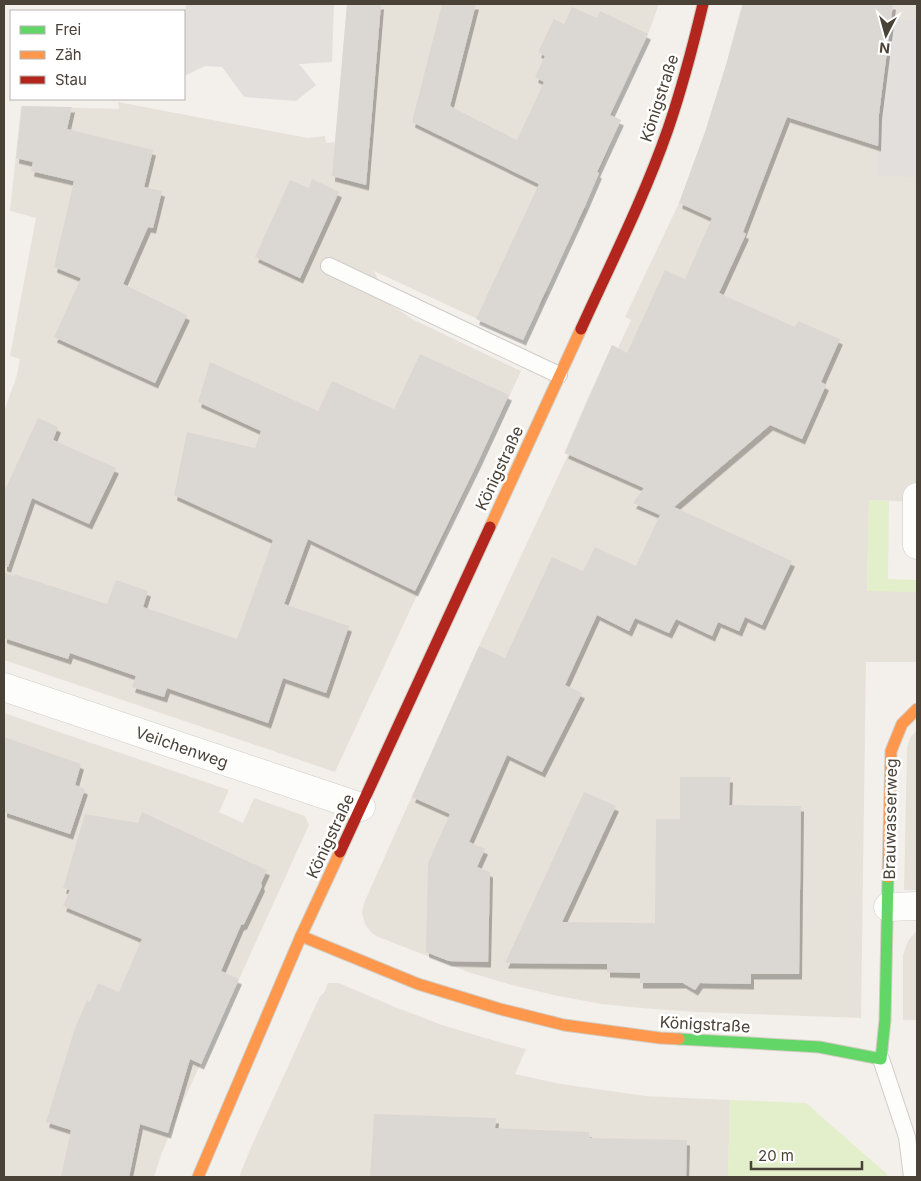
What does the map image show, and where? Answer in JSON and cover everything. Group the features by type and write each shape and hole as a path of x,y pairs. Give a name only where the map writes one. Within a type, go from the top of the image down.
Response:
{"street":[{"name":"Königstraße","path":"198,1177 301,936 639,202 668,129 692,49 703,4"},
{"path":"917,497 917,546"},
{"name":"Veilchenweg","path":"4,687 361,807"},
{"name":"Brauwasserweg","path":"881,1059 886,1020 891,751 902,724 917,709"},
{"path":"888,907 917,906"},
{"name":"Königstraße","path":"301,936 418,984 500,1009 564,1025 660,1038 819,1046 881,1059"}],"lane":[{"path":"329,266 559,375"},
{"path":"881,1059 908,1137 912,1177"}],"shaded area":[{"path":"186,4 334,4 332,62 299,64 316,85 296,101 244,97 222,67 205,66 185,76"},
{"path":"347,4 659,4 648,34 612,115 621,120 583,208 587,209 580,223 577,222 545,291 548,292 541,307 538,306 523,340 374,271 389,304 414,320 521,371 335,772 4,660 4,411 17,375 20,359 10,356 36,218 10,211 21,106 119,109 118,102 308,138 325,136 326,143 335,142"},
{"path":"742,4 917,4 917,502 869,500 867,590 917,592 917,662 866,662 861,1018 694,1012 601,1004 558,996 468,972 376,936 365,924 362,913 364,903 479,646 568,455 564,453 586,402 612,345 618,348 631,320 625,317 679,203 705,132 726,65"},
{"path":"892,20 917,20 917,177 877,176 879,114"},
{"path":"4,713 229,790 219,812 243,823 254,798 305,816 309,825 181,1107 154,1177 4,1177"},
{"path":"917,730 917,890 904,890 907,747 910,738"},
{"path":"917,930 917,1020 903,1020 903,955 908,941"},
{"path":"328,983 339,983 442,1025 526,1049 515,1074 561,1084 646,1096 730,1100 728,1177 239,1177 320,996 324,993"}],"green space":[{"path":"869,500 889,501 888,579 917,580 917,592 867,591"},
{"path":"730,1100 806,1103 887,1174 887,1177 728,1177"}],"building":[{"path":"347,4 381,4 366,185 332,176"},
{"path":"442,4 476,4 450,106 517,140 544,82 535,77 545,56 538,52 554,19 564,24 572,7 597,18 600,11 648,34 610,115 621,120 597,172 599,173 584,208 523,340 476,319 539,184 412,122"},
{"path":"743,4 893,4 879,114 878,146 787,117 743,232 746,234 719,293 795,327 798,321 840,339 821,382 826,385 802,439 770,425 674,507 792,561 762,625 745,617 739,631 718,622 712,636 676,619 669,633 635,618 629,631 597,615 565,685 582,693 542,772 507,755 469,842 485,849 477,867 490,872 488,962 449,961 426,952 428,863 450,814 412,797 479,646 505,658 552,557 583,571 595,547 636,566 660,515 633,503 644,488 565,453 612,345 627,353 665,270 685,279 712,218 679,203 705,132"},
{"path":"22,106 72,107 67,129 153,150 144,187 162,191 153,228 148,227 123,284 187,315 155,383 54,337 81,278 54,267 74,181 31,171 33,162 16,158"},
{"path":"312,179 339,192 300,278 255,257 290,180 309,188"},
{"path":"420,354 509,395 415,591 308,539 284,604 349,626 326,693 283,678 268,723 167,688 164,697 132,687 136,676 70,653 68,659 4,638 4,573 14,576 14,574 107,604 116,580 148,591 143,607 237,639 273,540 174,495 187,432 255,448 261,431 198,402 210,362 318,411 332,381 394,409"},
{"path":"38,418 58,427 53,440 116,468 89,524 32,498 8,567 4,566 4,492"},
{"path":"4,737 81,764 75,785 85,789 70,834 4,812"},
{"path":"680,777 730,777 729,805 801,806 799,974 751,974 751,984 700,983 695,990 683,983 640,983 640,973 607,972 607,964 505,963 584,792 616,806 562,922 655,923 656,819 680,819"},
{"path":"142,812 267,870 261,883 262,886 244,924 241,925 221,971 239,979 201,1064 190,1059 168,1133 140,1124 129,1177 61,1177 71,1130 46,1122 74,1031 87,1000 90,1002 98,983 119,992 142,939 63,906 70,890 63,888 85,814 138,823"},
{"path":"374,1114 496,1118 495,1128 589,1132 590,1138 687,1140 686,1177 370,1177"}],"traffic: fast":[{"path":"679,1039 819,1047 881,1059 885,1020 888,877"}],"traffic: slow":[{"path":"490,527 581,329"},
{"path":"888,877 891,751 902,724 917,709"},
{"path":"198,1177 301,936 340,852"},
{"path":"301,936 418,984 500,1009 564,1025 679,1039"}],"traffic: jam":[{"path":"581,329 659,155 683,83 703,4"},
{"path":"340,852 490,527"}]}
